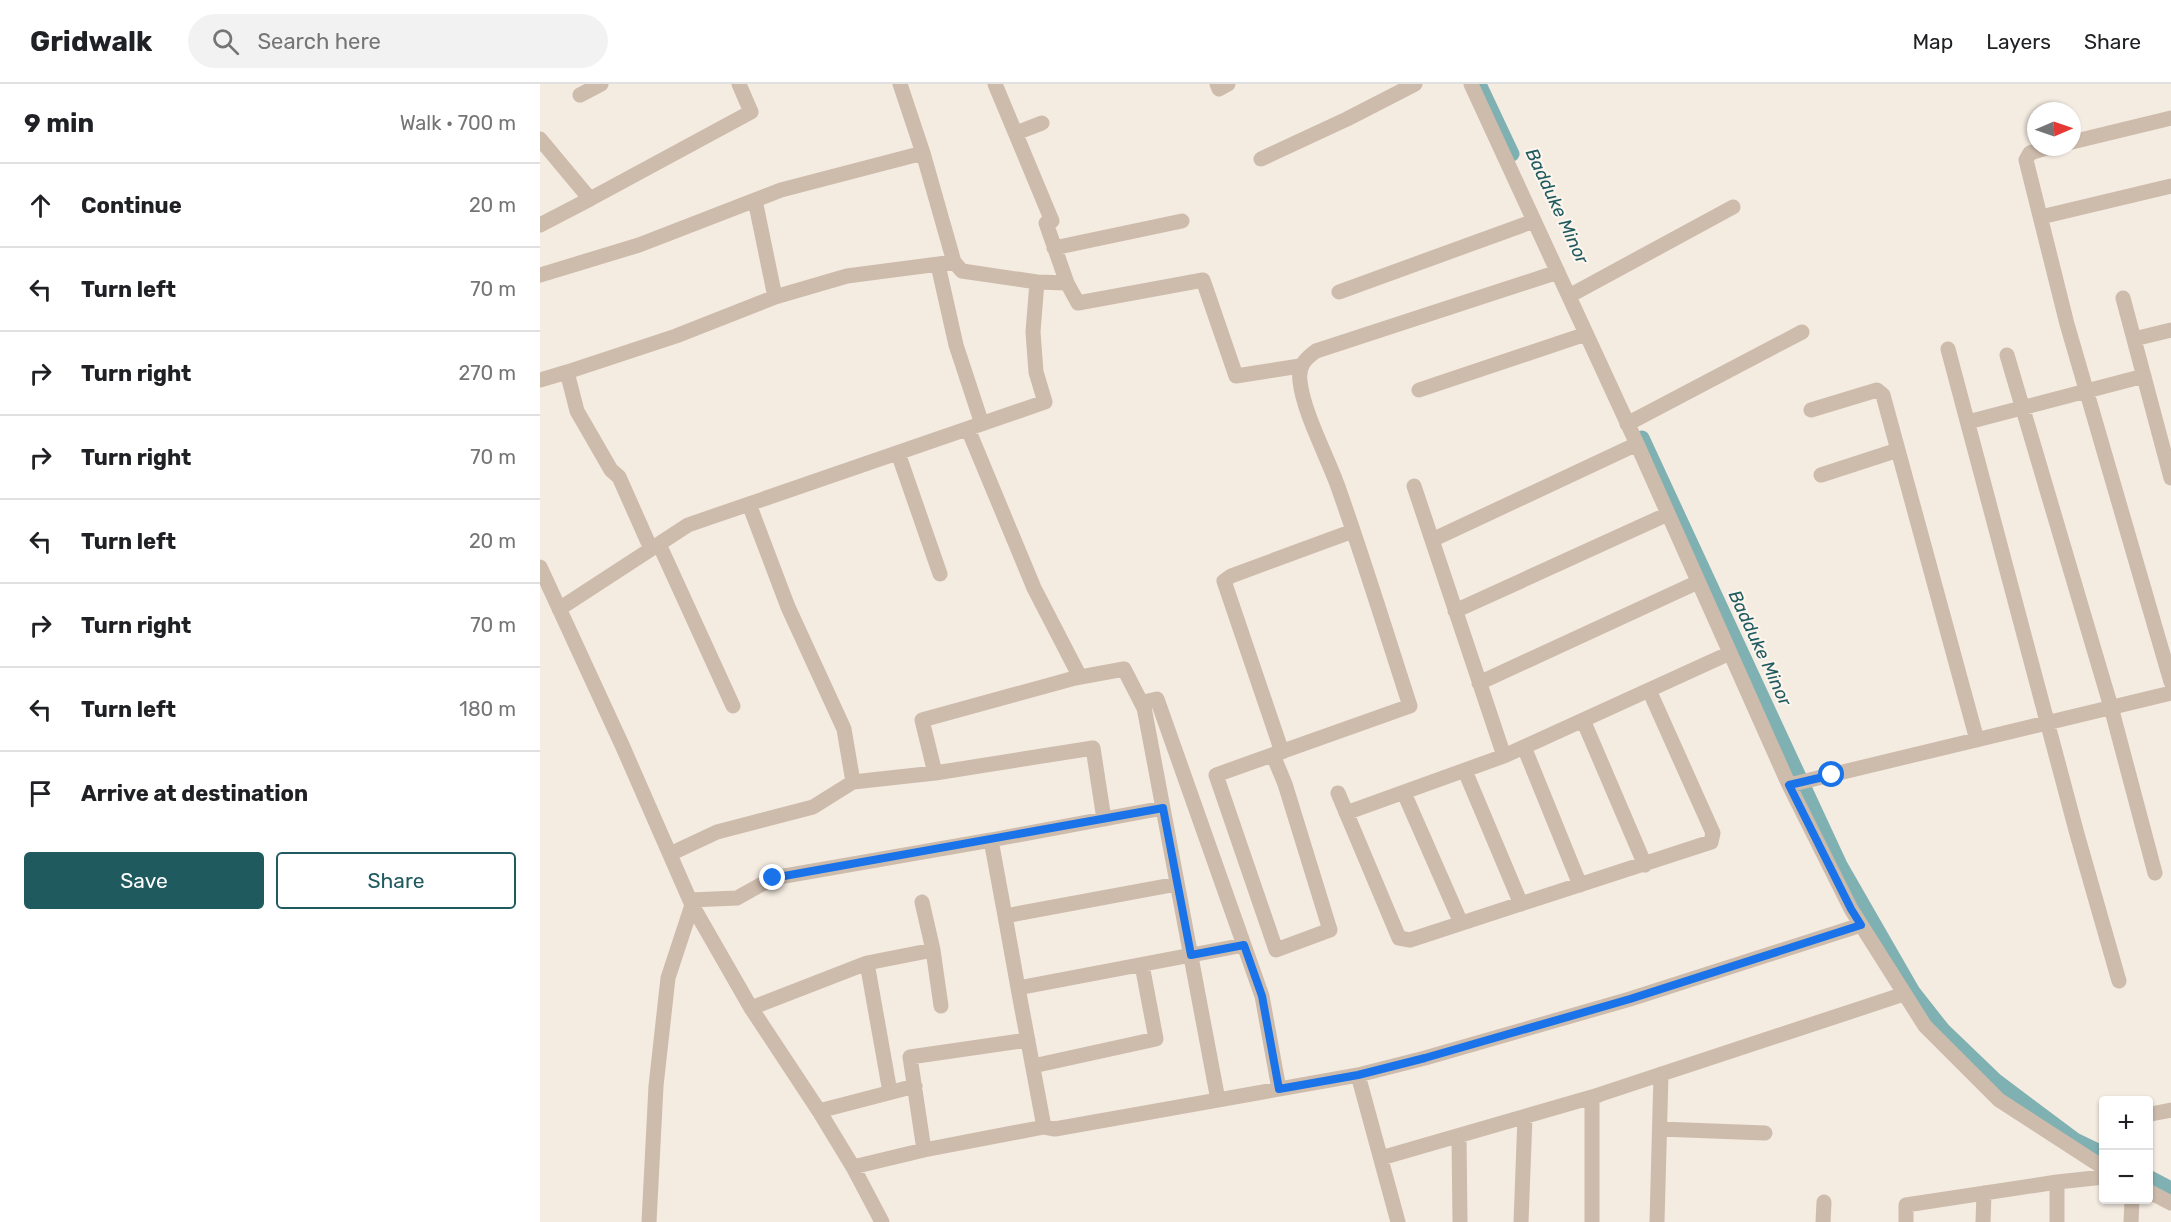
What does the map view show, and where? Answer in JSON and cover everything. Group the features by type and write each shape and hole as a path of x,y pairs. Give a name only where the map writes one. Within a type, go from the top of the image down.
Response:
{"street":[{"path":"580,94 601,84"},
{"path":"540,225 751,112 739,84"},
{"path":"900,84 923,153 954,262 962,271 1037,282 1067,283"},
{"path":"995,84 1052,221 1046,223 1067,283 1078,303 1203,280 1236,376 1300,366"},
{"path":"1217,84 1219,89 1228,84"},
{"path":"1261,159 1415,84"},
{"path":"1471,84 1637,444 1790,785 1851,909 1924,1026 1999,1100 2099,1165"},
{"path":"2081,140 2171,118"},
{"path":"1016,133 1042,123"},
{"path":"540,139 591,199"},
{"path":"540,274 639,245 781,190 923,153"},
{"path":"2028,156 2026,160 2067,324 2171,682"},
{"path":"2041,216 2171,186"},
{"path":"755,200 775,297"},
{"path":"1569,296 1733,207"},
{"path":"1054,248 1182,221"},
{"path":"1339,292 1534,221"},
{"path":"540,380 676,336 775,297 848,276 954,262"},
{"path":"938,265 975,427 1034,588 1080,677"},
{"path":"1353,531 1231,576 1224,581 1277,754 1285,784 1330,930 1276,950 1216,775 1277,754 1410,706 1353,531 1306,405 1299,380 1300,366 1316,351 1558,272"},
{"path":"559,609 688,525 1045,402 1036,372 1033,332 1037,282"},
{"path":"2123,298 2144,376 2164,424 2171,478"},
{"path":"2134,339 2171,330"},
{"path":"1627,424 1802,332"},
{"path":"1419,390 1586,334"},
{"path":"1948,349 2119,981"},
{"path":"2007,354 2110,707 2155,873"},
{"path":"567,372 577,411 611,470 618,477 655,546 733,706"},
{"path":"1968,422 2144,376"},
{"path":"1811,410 1877,390 1881,392 1977,740"},
{"path":"1432,540 1637,444"},
{"path":"1821,475 1898,450"},
{"path":"898,453 940,574"},
{"path":"1414,486 1504,756"},
{"path":"749,504 788,607 844,729 853,782"},
{"path":"1455,611 1668,514"},
{"path":"540,567 691,903 751,1008 853,1167 882,1222"},
{"path":"1479,683 1698,582"},
{"path":"1346,813 1504,756 1730,653"},
{"path":"934,773 922,720 1080,677 1124,669 1144,708"},
{"path":"1338,793 1399,938 1410,940 1645,865 1711,842 1713,833 1649,690"},
{"path":"1790,785 2171,693"},
{"path":"1218,1100 1143,702 1157,699 1262,996 1279,1089"},
{"path":"1583,720 1645,865"},
{"path":"1524,747 1580,885"},
{"path":"670,854 717,832 813,807 853,782 934,773 1093,748 1104,819"},
{"path":"1465,771 1521,904"},
{"path":"1404,793 1461,923"},
{"path":"691,903 737,898 773,878 1163,808"},
{"path":"991,840 1044,1127"},
{"path":"1005,916 1177,884"},
{"path":"922,902 933,950 941,1006"},
{"path":"649,1222 656,1086 668,978 691,903"},
{"path":"853,1167 924,1150 1044,1127 1055,1129 1358,1075 1630,999 1861,925"},
{"path":"1018,988 1244,945"},
{"path":"751,1008 867,963 933,950"},
{"path":"867,963 890,1092"},
{"path":"1033,1066 1156,1039 1142,965"},
{"path":"1381,1158 1599,1095 1904,994"},
{"path":"924,1150 910,1057 1028,1040"},
{"path":"1657,1222 1661,1074"},
{"path":"1358,1075 1398,1222"},
{"path":"819,1111 915,1086"},
{"path":"1592,1222 1592,1097 1599,1095"},
{"path":"2153,1114 2171,1110"},
{"path":"1521,1222 1525,1117"},
{"path":"1660,1129 1765,1133"},
{"path":"1459,1136 1460,1222"},
{"path":"1906,1222 1906,1205 2099,1177"},
{"path":"2057,1182 2057,1222"},
{"path":"1983,1222 1984,1193"},
{"path":"2153,1194 2171,1203"},
{"path":"1823,1222 1824,1202"},
{"path":"2131,1222 2132,1204"}],"waterway":[{"name":"Badduke Minor","path":"1479,84 1512,154"},
{"name":"Badduke Minor","path":"1642,438 1840,865 1913,992 1943,1030 1995,1080 2075,1140 2099,1152"},
{"name":"Badduke Minor","path":"2153,1180 2171,1189"}],"route":[{"path":"773,878 1163,808 1191,955 1244,945 1262,996 1279,1089 1358,1075 1425,1058 1630,999 1861,925 1789,785 1832,775"}]}
